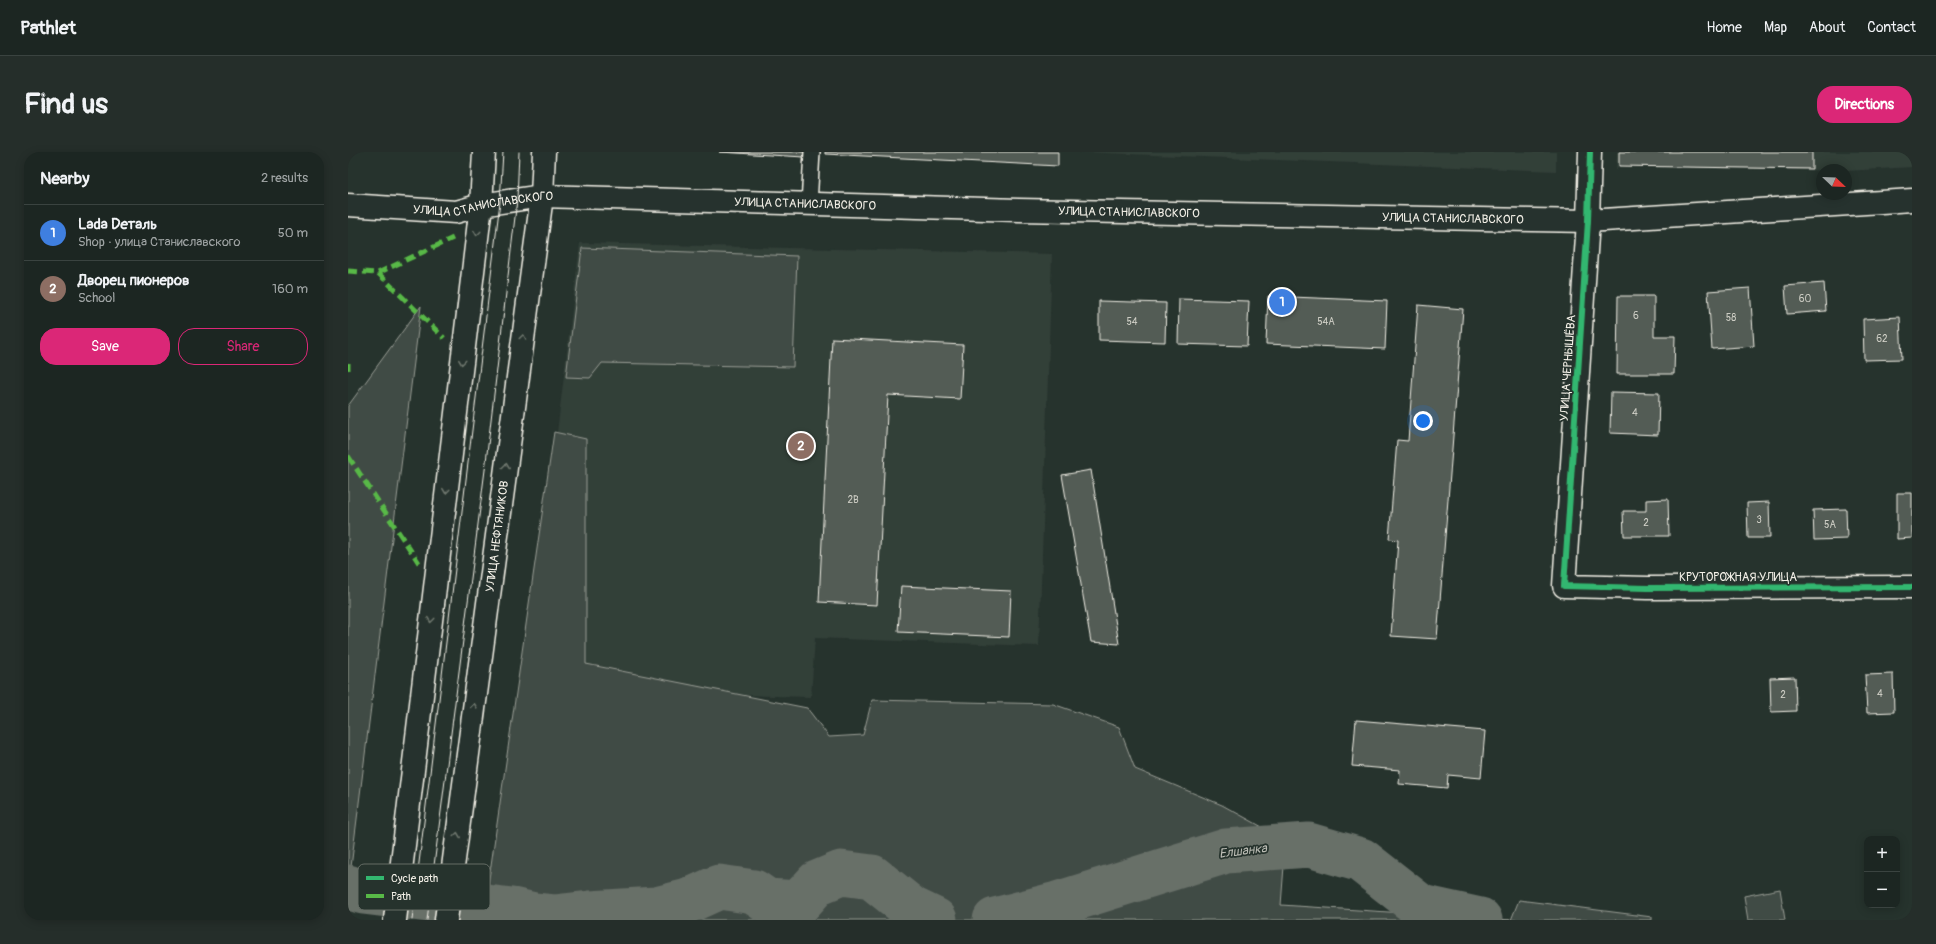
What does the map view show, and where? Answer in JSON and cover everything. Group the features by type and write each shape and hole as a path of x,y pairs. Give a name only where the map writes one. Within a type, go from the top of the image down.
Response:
{"main road":[{"path":"402,864 481,205 484,152"},
{"name":"УЛИЦА НЕФТЯНИКОВ","path":"453,864 542,196 544,152"},
{"name":"УЛИЦА ЧЕРНЫШЁВА","path":"1564,586 1588,221 1590,152"},
{"name":"УЛИЦА СТАНИСЛАВСКОГО","path":"348,205 456,212 481,205 542,196 1027,210 1588,221 1912,200"},
{"name":"КРУТОРОЖНАЯ УЛИЦА","path":"1564,586 1648,588 1912,587"},
{"path":"395,920 396,910"},
{"name":"УЛИЦА НЕФТЯНИКОВ","path":"446,920 447,910"}],"lane":[{"path":"809,204 812,152"}],"shaded area":[{"path":"1079,152 1556,152 1556,171"},
{"path":"1617,152 1912,152 1912,167 1852,171 1852,164 1816,164 1816,170 1619,166 1616,171"},
{"path":"580,243 1052,254 1039,646 815,638 811,697 526,689"},
{"path":"582,248 797,256 793,367 602,363 590,378 566,377"},
{"path":"421,306 348,891 348,406"},
{"path":"554,432 586,439 586,664 807,708 829,737 863,735 872,700 1053,704 1119,727 1135,769 1222,805 1286,840 1281,905 1511,920 483,920 484,910 490,910 490,872"},
{"path":"1780,889 1785,920 1748,920 1744,896"},
{"path":"1519,900 1652,917 1652,920 1511,920"}],"building":[{"path":"719,152 805,152 804,157"},
{"path":"825,152 1058,152 1058,166 825,154"},
{"path":"1619,152 1812,152 1812,169 1619,166"},
{"path":"1824,283 1826,311 1787,314 1785,286"},
{"path":"1750,288 1754,346 1712,349 1708,291"},
{"path":"1268,296 1387,301 1385,349 1266,344"},
{"path":"1618,296 1654,296 1654,336 1675,336 1674,374 1617,374"},
{"path":"1179,299 1249,301 1247,346 1178,344"},
{"path":"1099,301 1166,303 1165,342 1099,340"},
{"path":"1418,305 1463,309 1437,639 1391,636 1398,540 1389,539 1397,440 1408,441"},
{"path":"1900,317 1902,359 1864,360 1863,319"},
{"path":"832,338 963,345 960,399 888,395 877,605 819,602"},
{"path":"1611,392 1659,393 1658,435 1610,433"},
{"path":"1091,470 1119,644 1091,642 1062,475"},
{"path":"1897,493 1912,493 1912,538 1897,539"},
{"path":"1668,499 1669,536 1624,536 1623,511 1646,511 1646,500"},
{"path":"1769,502 1770,538 1748,538 1747,503"},
{"path":"1846,509 1847,539 1814,540 1813,510"},
{"path":"901,586 1011,591 1009,637 898,632"},
{"path":"1893,674 1894,712 1867,713 1865,675"},
{"path":"1795,677 1796,711 1771,712 1770,678"},
{"path":"1356,720 1485,731 1481,778 1448,775 1447,788 1399,784 1400,770 1352,766"}],"waterway":[{"name":"Елшанка","path":"995,920 1057,904 1226,851 1309,845 1361,860 1421,907 1480,920"},
{"name":"Елшанка","path":"490,907 554,917 656,909 688,901 719,887 754,892 767,901 799,903 817,883 841,873 872,877 912,909 935,920"},
{"name":"Елшанка","path":"348,887 358,890"}],"tram line":[{"path":"419,864 500,202 503,152"},
{"path":"434,864 486,462 517,200 519,152"},
{"path":"412,920 413,910"},
{"path":"427,920 428,910"}],"marked path":[{"path":"348,271 378,273 453,238"},
{"path":"378,273 444,338"},
{"path":"348,363 348,370"},
{"path":"348,456 419,563"}],"cycle path":[{"path":"1590,152 1588,221 1564,586 1648,588 1912,587"}],"place":[{"name":"Lada Dеталь","path":"1282,302"},
{"name":"Дворец пионеров","path":"801,446"}]}
